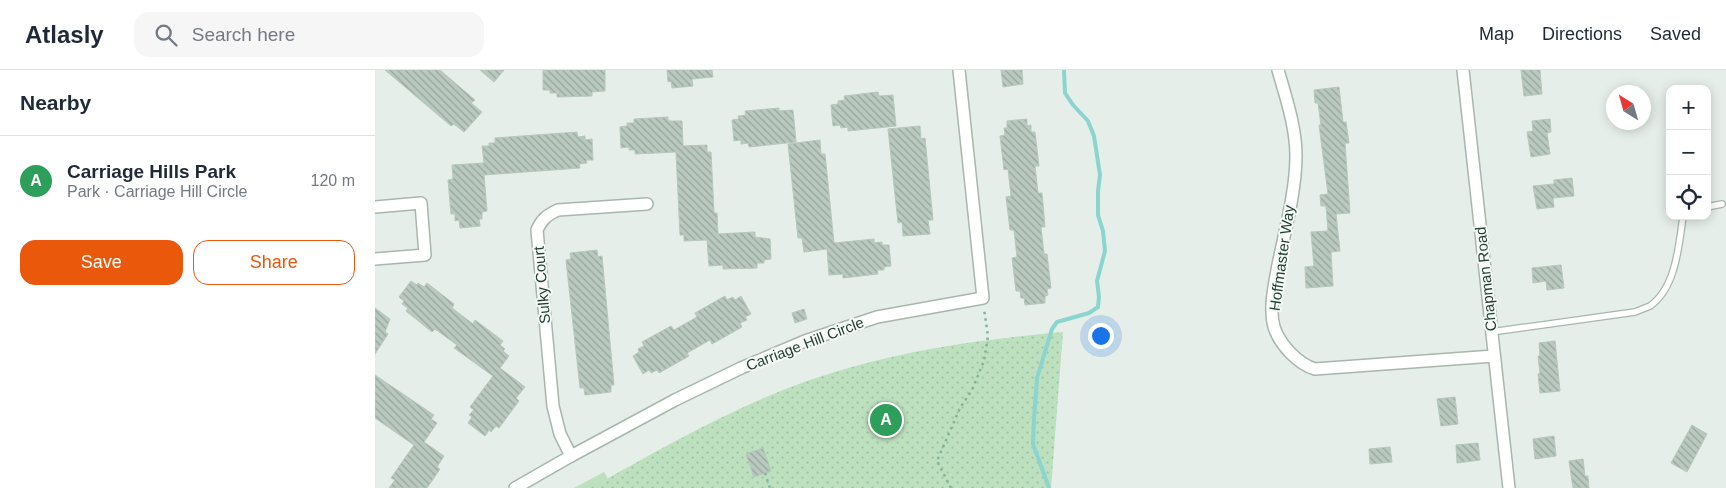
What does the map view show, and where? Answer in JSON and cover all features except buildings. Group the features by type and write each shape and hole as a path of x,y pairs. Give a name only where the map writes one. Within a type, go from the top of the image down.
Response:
{"street":[{"path":"959,70 983,298"},
{"name":"Hoffmaster Way","path":"1279,70 1294,129 1296,157 1274,288 1272,313 1274,328 1289,351 1305,366 1320,370 1494,356"},
{"name":"Chapman Road","path":"1463,70 1509,488"},
{"path":"375,206 421,203 425,255 375,259"},
{"name":"Sulky Court","path":"571,456 560,434 553,406 537,230 547,215 558,210 647,204"},
{"name":"Carriage Hill Circle","path":"515,488 675,400 741,368 805,341 877,317 983,298"}],"lane":[{"path":"1711,206 1722,204"},
{"path":"1491,332 1635,312 1648,307 1657,299 1671,276 1682,220"}],"path":[{"path":"951,488 937,461 960,408 972,390 984,361 988,336 983,298"},
{"path":"765,473 770,488"}],"green space":[{"path":"1063,332 1051,488 590,488 666,446 743,407 828,374 894,356 961,344"},
{"path":"604,472 613,488 574,488"}],"waterway":[{"path":"1049,488 1033,444 1037,378 1052,329 1057,322 1089,313 1098,307 1097,281 1105,251 1103,231 1098,215 1100,175 1094,136 1088,121 1065,93 1064,70"}],"place":[{"name":"Carriage Hills Park","path":"886,420"}]}
